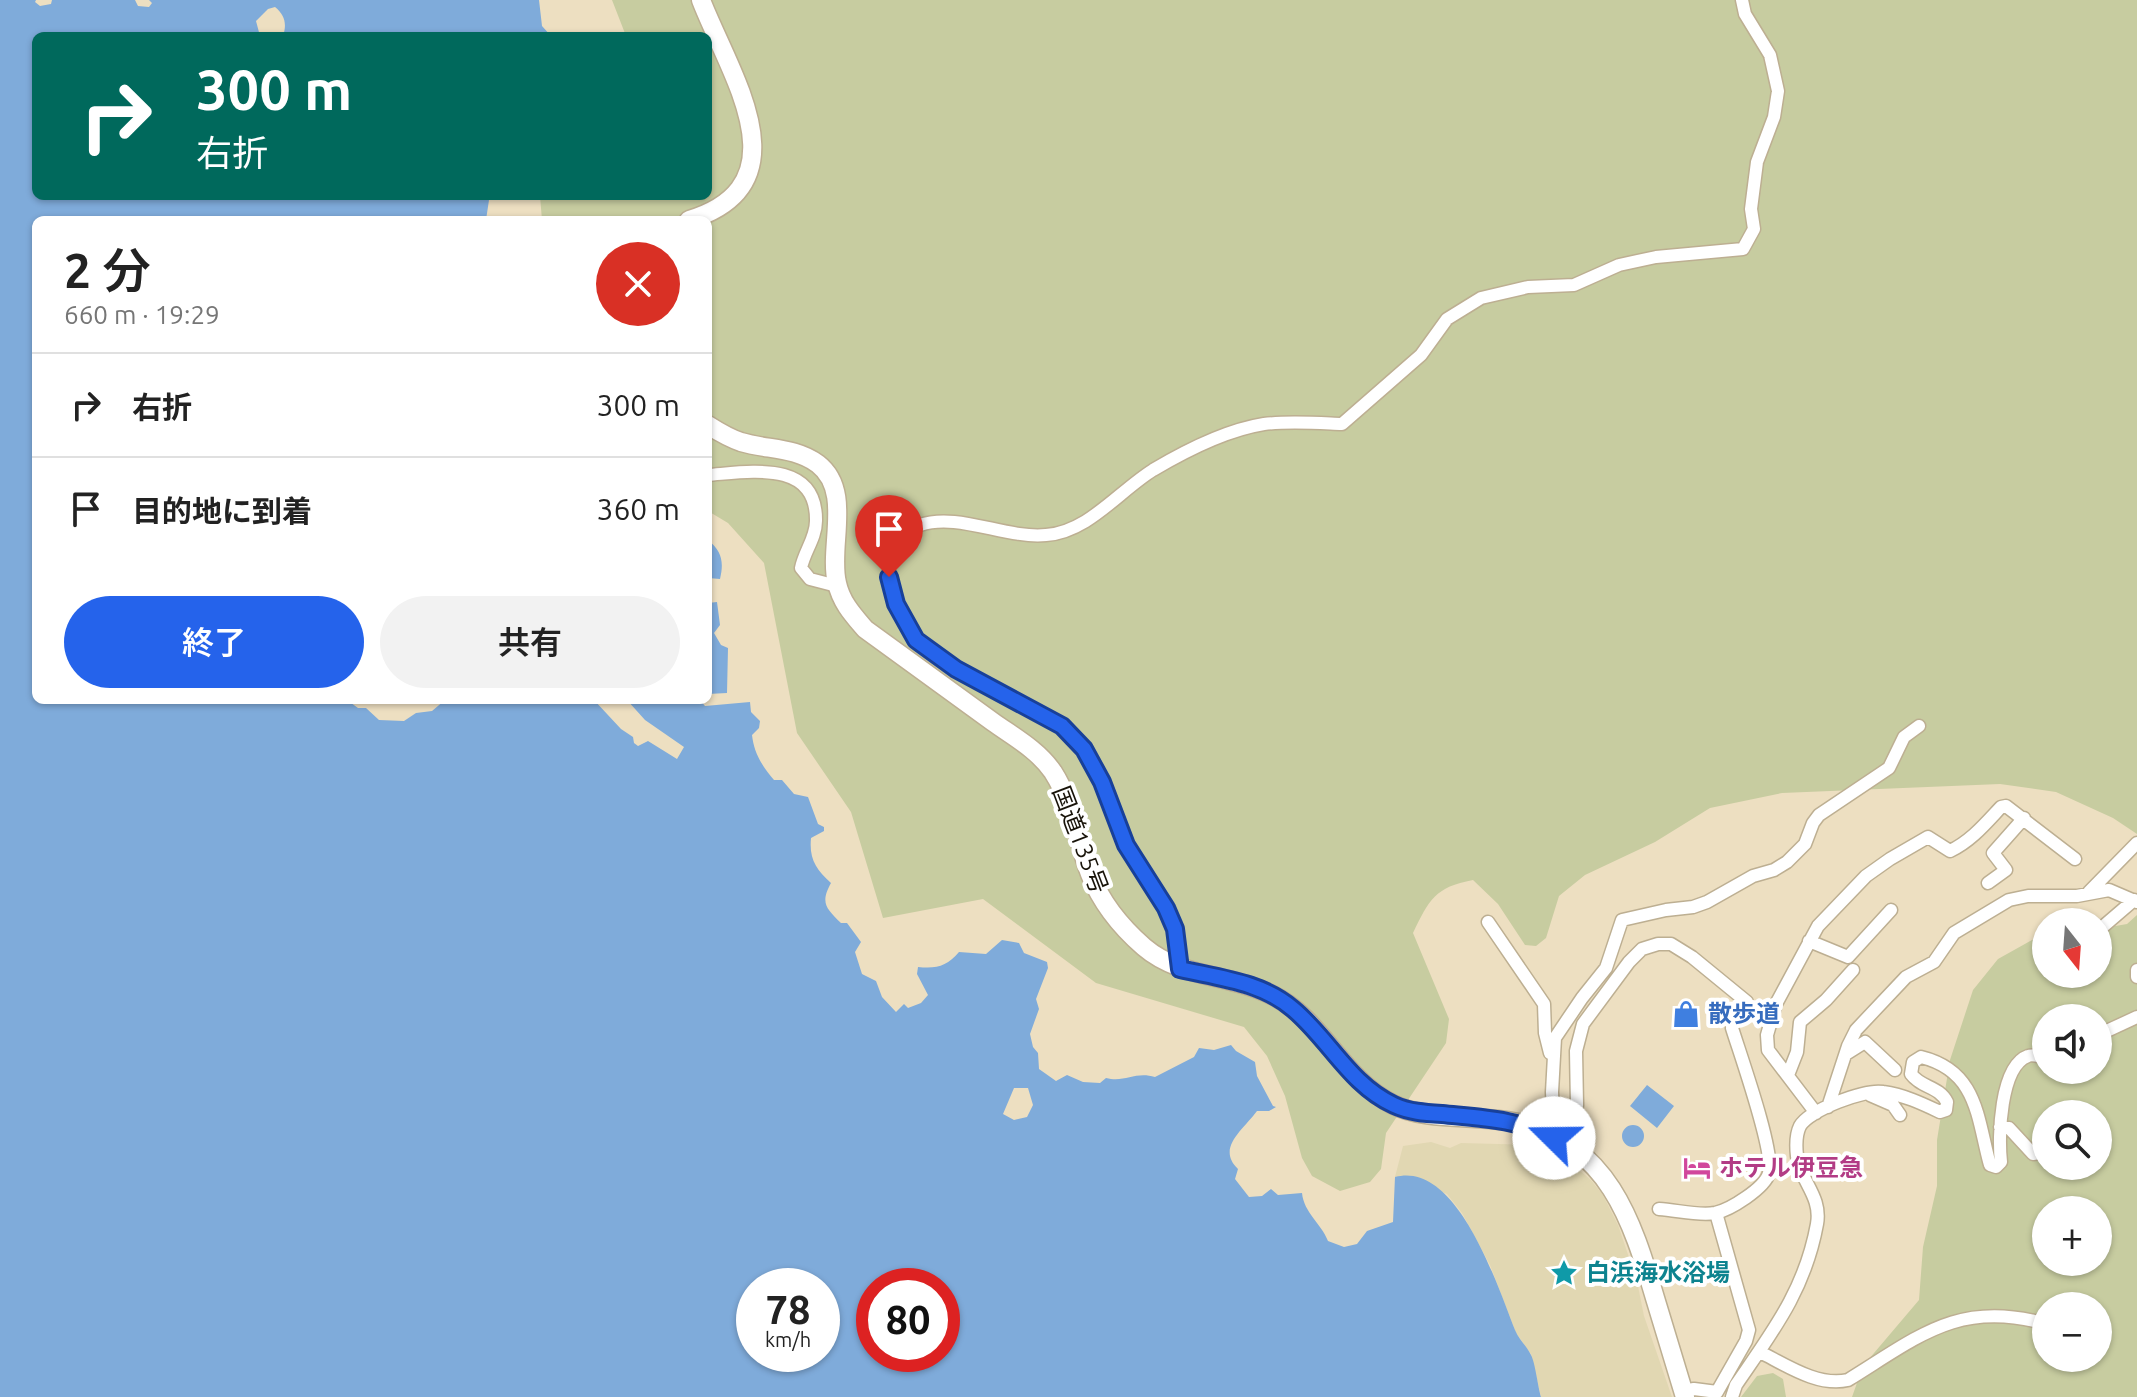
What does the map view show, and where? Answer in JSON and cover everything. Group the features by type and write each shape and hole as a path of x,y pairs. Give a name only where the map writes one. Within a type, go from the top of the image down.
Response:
{"highway":[{"path":"701,0 743,96 751,126 753,152 745,181 735,194 703,216"},
{"name":"国道135号","path":"712,427 742,442 790,450 821,466 831,481 837,505 834,556 837,586 847,609 865,629 1042,757 1063,789 1091,876 1107,906 1145,948 1180,969 1235,980 1275,996 1293,1009 1368,1089 1396,1106 1416,1112 1509,1121 1539,1130 1571,1147 1605,1178 1623,1206 1643,1258 1684,1394"}],"street":[{"path":"1180,969 1175,929 1166,908 1126,845 1102,782 1084,749 1062,726 956,669 916,640 896,604 889,577 890,554 901,537 917,526 933,522 972,525 1024,535 1061,533 1083,523 1151,471 1217,439 1264,424 1342,424 1421,355 1447,319 1481,298 1528,287 1574,285 1619,265 1667,255 1743,249 1754,229 1751,209 1757,162 1774,117 1778,91 1770,55 1745,14 1742,0"},
{"path":"712,475 767,473 786,474 798,479 806,487 814,504 816,521 801,568 810,579 837,586"},
{"path":"1554,1138 1554,1061 1558,1033 1606,968 1622,920 1707,902 1748,878 1774,870 1787,862 1805,844 1819,815 1889,768 1904,737 1919,726"},
{"path":"1822,1110 1768,1050 1767,1035 1776,1004 1818,926 1866,876 1928,837 1950,851 1977,834 2001,807 2006,806 2075,859"},
{"path":"1988,883 2006,870 1993,853 2024,818"},
{"path":"2089,892 2137,843"},
{"path":"1822,1110 1862,1024 1906,977 1934,962 1954,933 2009,900 2028,896 2077,896 2109,890 2136,901 2112,920"},
{"path":"1809,941 1848,957 1891,910"},
{"path":"1488,922 1544,1004 1545,1033 1554,1061"},
{"path":"1571,1147 1577,1105 1576,1051 1579,1037 1590,1013 1642,949 1671,944 1692,957 1747,1002"},
{"path":"1788,1075 1797,1052 1800,1022 1826,1000 1853,970"},
{"path":"2137,970 2137,977"},
{"path":"2112,1029 2137,1017"},
{"path":"1659,1209 1716,1213 1761,1187 1769,1173 1770,1164 1752,1089 1732,1028"},
{"path":"1846,1054 1865,1042 1895,1070"},
{"path":"1732,1397 1736,1385 1787,1311 1817,1223 1819,1210 1815,1196 1799,1168 1796,1154 1799,1128 1804,1121 1822,1110 1879,1091 1913,1099 1940,1112 1946,1110 1947,1102 1943,1095 1916,1081 1911,1074 1913,1062 1921,1057 1947,1069 1972,1094 1993,1167 2000,1165 2000,1127 2012,1070 2025,1057 2032,1055"},
{"path":"1866,1093 1893,1105 1900,1115"},
{"path":"2000,1127 2009,1128 2032,1153"},
{"path":"1684,1394 1694,1389 1717,1392 1749,1330 1716,1213"},
{"path":"1760,1352 1797,1371 1837,1383 1848,1380 1921,1334 1953,1321 1982,1316 2018,1316 2032,1320"}],"green space":[{"path":"612,0 2137,0 2137,834 2113,818 2056,792 2000,784 1782,793 1710,808 1655,842 1585,875 1559,896 1546,938 1536,946 1525,945 1498,904 1473,880 1450,887 1429,904 1413,933 1449,1019 1446,1043 1386,1133 1381,1169 1370,1182 1340,1191 1312,1176 1302,1158 1285,1096 1267,1056 1244,1027 1096,983 983,899 883,918 851,812 797,733 764,563 728,523 712,513 712,216 542,216 540,200 712,200 712,32 624,32"},
{"path":"2137,915 2137,1397 1852,1397 1863,1366 1919,1300 1923,1247 1937,1186 1937,1140 1950,1060 1973,990 1998,959 2032,940 2032,988 2112,988 2112,927 2127,924"},
{"path":"1773,1373 1783,1379 1786,1397 1741,1397 1757,1376"}],"sand":[{"name":"白浜海水浴場","path":"1431,1142 1450,1148 1461,1143 1533,1145 1574,1166 1590,1179 1603,1195 1618,1225 1637,1281 1644,1316 1672,1397 1541,1397 1531,1354 1516,1333 1490,1265 1462,1213 1447,1194 1402,1176 1395,1177 1403,1146"}],"water":[{"path":"0,0 36,0 40,6 51,4 52,0 135,0 138,6 149,7 152,3 149,0 539,0 542,26 547,32 284,32 284,20 275,7 268,9 256,21 259,32 32,32 32,200 489,200 487,216 32,216 32,704 352,704 366,708 379,720 404,721 416,713 432,711 440,704 598,704 633,737 638,746 648,741 677,759 684,747 645,720 631,704 705,706 750,702 751,712 760,721 759,728 752,735 762,764 774,780 782,780 794,794 808,797 818,824 824,827 824,831 811,838 811,852 821,873 831,883 826,905 841,923 847,923 861,942 855,952 862,974 876,981 882,997 896,1012 904,1004 908,1008 921,1003 928,995 917,974 918,967 941,966 959,952 986,954 1002,940 1019,943 1024,953 1047,962 1048,968 1036,999 1039,1009 1030,1034 1038,1053 1039,1069 1056,1081 1067,1075 1083,1082 1100,1083 1106,1078 1155,1077 1194,1057 1199,1048 1214,1050 1231,1045 1255,1062 1257,1076 1276,1107 1269,1111 1257,1111 1231,1146 1232,1161 1238,1169 1235,1179 1249,1197 1262,1196 1271,1189 1278,1195 1302,1193 1306,1206 1328,1241 1344,1247 1357,1244 1367,1231 1393,1222 1395,1177 1418,1177 1438,1188 1472,1231 1515,1330 1532,1358 1541,1397 0,1397","holes":["1014,1088 1028,1088 1033,1105 1027,1117 1014,1120 1003,1114"]},
{"path":"712,544 721,557 720,579 712,578"},
{"path":"717,602 720,625 714,633 721,645 728,648 727,693 712,694 712,603"},
{"path":"1647,1085 1674,1106 1657,1128 1630,1106"},
{"path":"1633,1125 1641,1128 1644,1136 1641,1144 1633,1147 1625,1144 1622,1136 1625,1128"}],"place":[{"name":"散歩道","path":"1686,1014"},
{"name":"ホテル伊豆急","path":"1697,1168"},
{"name":"白浜海水浴場","path":"1564,1273"}],"route":[{"path":"889,577 896,604 916,640 956,669 1062,726 1084,749 1102,782 1126,845 1166,908 1175,929 1180,969 1235,980 1275,996 1311,1027 1368,1089 1396,1106 1416,1112 1520,1123 1554,1138"}]}
